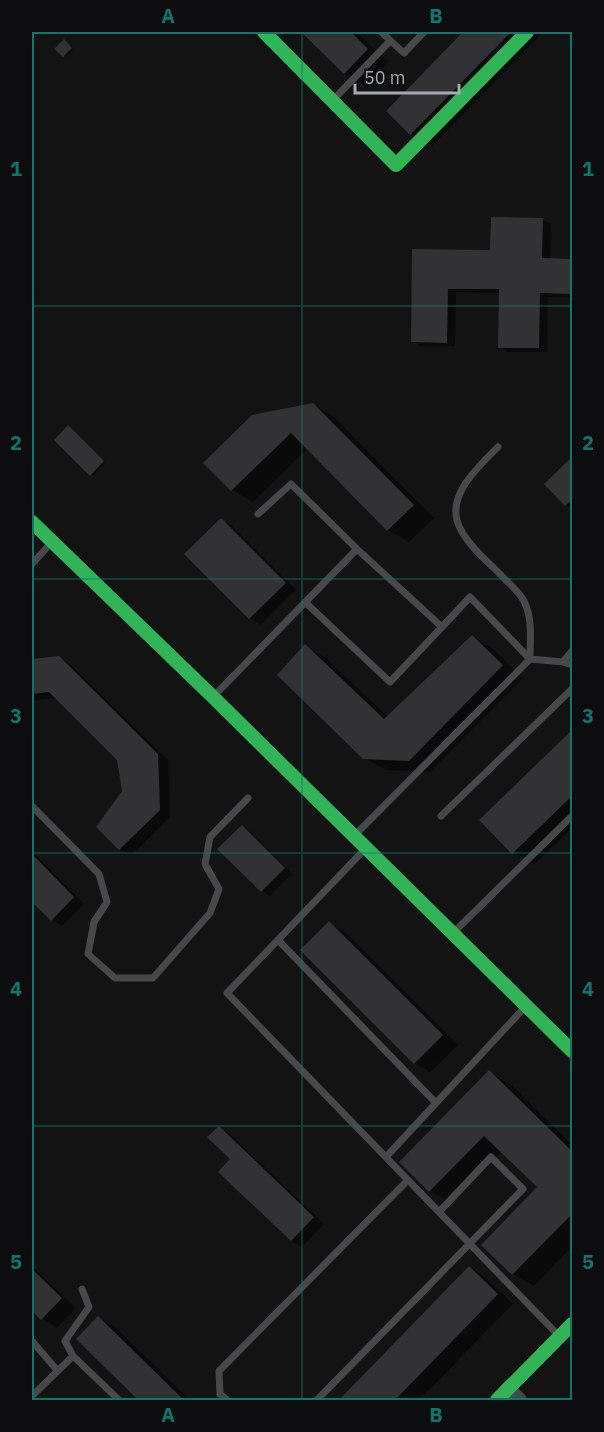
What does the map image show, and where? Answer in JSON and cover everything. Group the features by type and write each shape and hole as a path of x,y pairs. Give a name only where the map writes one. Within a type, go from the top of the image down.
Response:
{"street":[{"path":"264,32 396,165 527,32"},
{"path":"32,522 573,1051"},
{"path":"496,1401 573,1324"},
{"path":"508,1388 520,1401"}],"lane":[{"path":"381,32 404,52 424,32"},
{"path":"332,101 390,41"},
{"path":"354,836 530,659 530,621 522,598 476,549 460,529 456,516 461,490 498,447"},
{"path":"258,514 291,484 357,549 442,627"},
{"path":"32,564 51,543"},
{"path":"213,697 357,549"},
{"path":"306,603 390,682 470,597 530,659 573,665"},
{"path":"563,662 573,651"},
{"path":"441,816 573,689"},
{"path":"32,806 99,874 107,902 94,922 88,954 115,978 153,978 210,913 219,889 205,864 210,837 248,798"},
{"path":"453,933 573,816"},
{"path":"366,848 227,993 560,1337"},
{"path":"278,940 436,1102"},
{"path":"386,1157 526,1006"},
{"path":"317,1401 523,1189 491,1157 439,1212"},
{"path":"227,1401 220,1394 219,1371 408,1180"},
{"path":"82,1289 89,1306 65,1341 73,1356 87,1367 119,1401"},
{"path":"32,1341 57,1370"},
{"path":"32,1396 73,1356"}],"building":[{"path":"301,32 351,32 368,49 344,74"},
{"path":"463,32 511,32 410,135 386,111"},
{"path":"64,39 72,48 63,57 54,49"},
{"path":"491,217 543,218 542,258 573,259 573,294 540,293 539,348 498,348 499,289 448,289 447,343 411,342 412,249 490,250"},
{"path":"313,403 414,505 387,531 291,433 231,491 203,463 252,415"},
{"path":"68,425 104,461 90,476 54,440"},
{"path":"573,456 573,499 565,506 544,484"},
{"path":"221,518 286,583 249,619 184,554"},
{"path":"472,635 503,665 409,761 363,759 277,675 305,644 384,719"},
{"path":"59,656 158,754 160,810 119,850 96,827 122,791 117,760 49,692 32,694 32,659"},
{"path":"573,729 573,795 512,854 479,820"},
{"path":"242,825 285,868 261,892 217,849"},
{"path":"32,854 74,897 51,921 32,902"},
{"path":"329,921 443,1035 414,1064 300,950"},
{"path":"489,1070 573,1152 573,1213 512,1275 481,1245 537,1187 484,1136 429,1192 399,1162"},
{"path":"219,1126 314,1217 291,1241 218,1172 230,1159 207,1137"},
{"path":"469,1266 498,1294 394,1401 338,1401"},
{"path":"32,1269 62,1298 41,1320 32,1311"},
{"path":"98,1316 185,1401 139,1401 76,1339"}],"traffic: fast":[{"path":"264,32 396,165 527,32"},
{"path":"32,522 572,1051"},
{"path":"497,1400 572,1324"}]}
